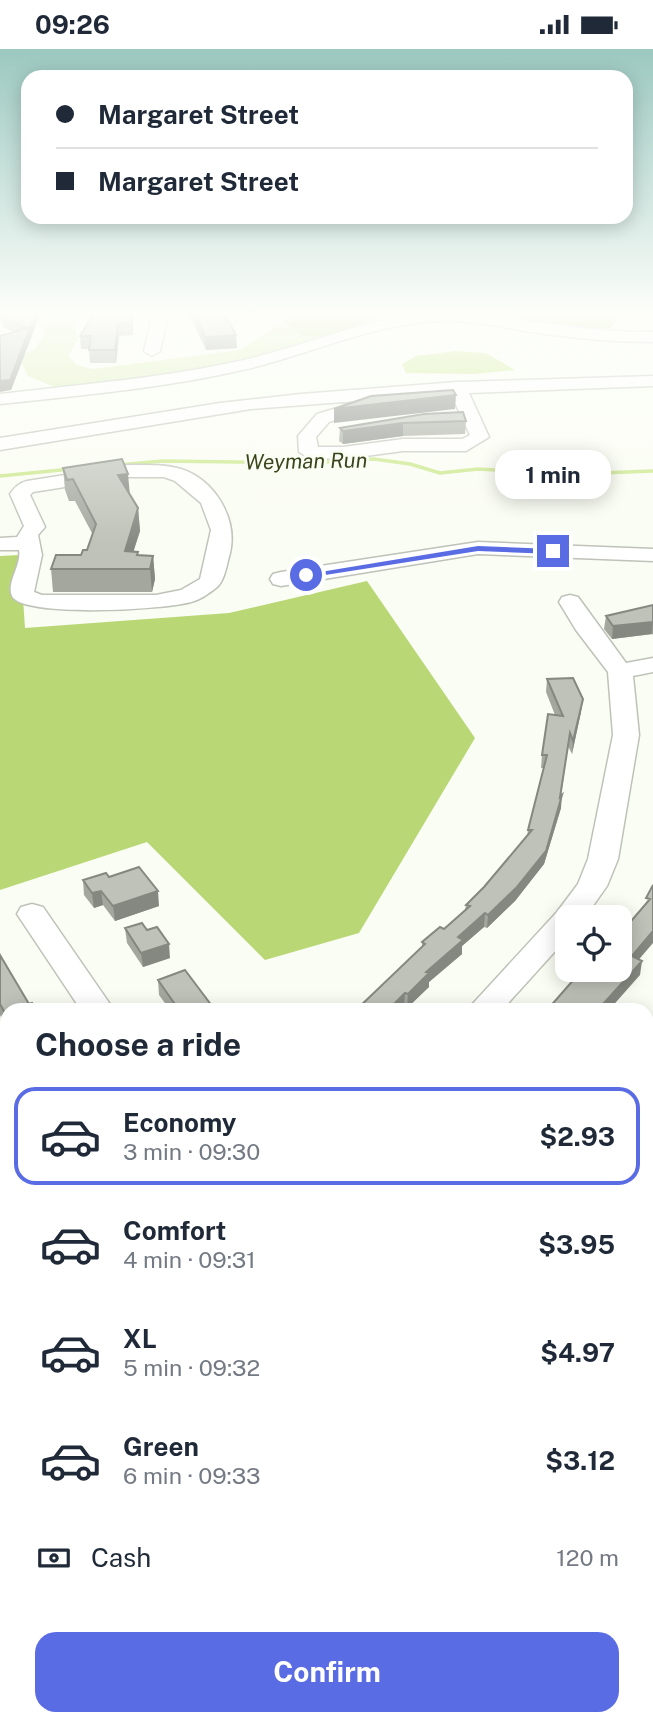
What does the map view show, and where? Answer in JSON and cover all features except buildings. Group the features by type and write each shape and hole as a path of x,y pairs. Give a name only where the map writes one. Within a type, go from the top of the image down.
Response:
{"street":[{"path":"0,399 73,390"},
{"path":"0,444 249,404 504,390"},
{"path":"459,393 480,437 466,445 402,445 343,453 309,452 307,436 323,418 349,407 459,393"},
{"path":"447,417 470,416"},
{"path":"314,429 337,433"},
{"path":"0,544 28,539 35,527 20,494 27,487 128,471 182,474 200,488 217,512 222,530 210,582 188,596 156,602 39,602 23,595 23,583 31,555 28,539"},
{"path":"0,536 28,539"},
{"path":"281,579 478,548 653,555"},
{"path":"570,602 584,625 620,671 626,735 603,859 592,886 578,905"},
{"path":"620,671 653,665"},
{"path":"32,914 93,1003"},
{"path":"489,1003 555,932"}],"shaded area":[{"path":"20,555 25,628 229,613 367,581 475,738 359,933 265,960 147,842 0,890 0,556"}],"waterway":[{"name":"Weyman Run","path":"117,465 163,461 310,463 374,459 410,464 440,473 478,469 574,474 653,471"},
{"name":"Weyman Run","path":"0,476 71,469"}],"route":[{"path":"306,575 478,548 553,551"}]}
